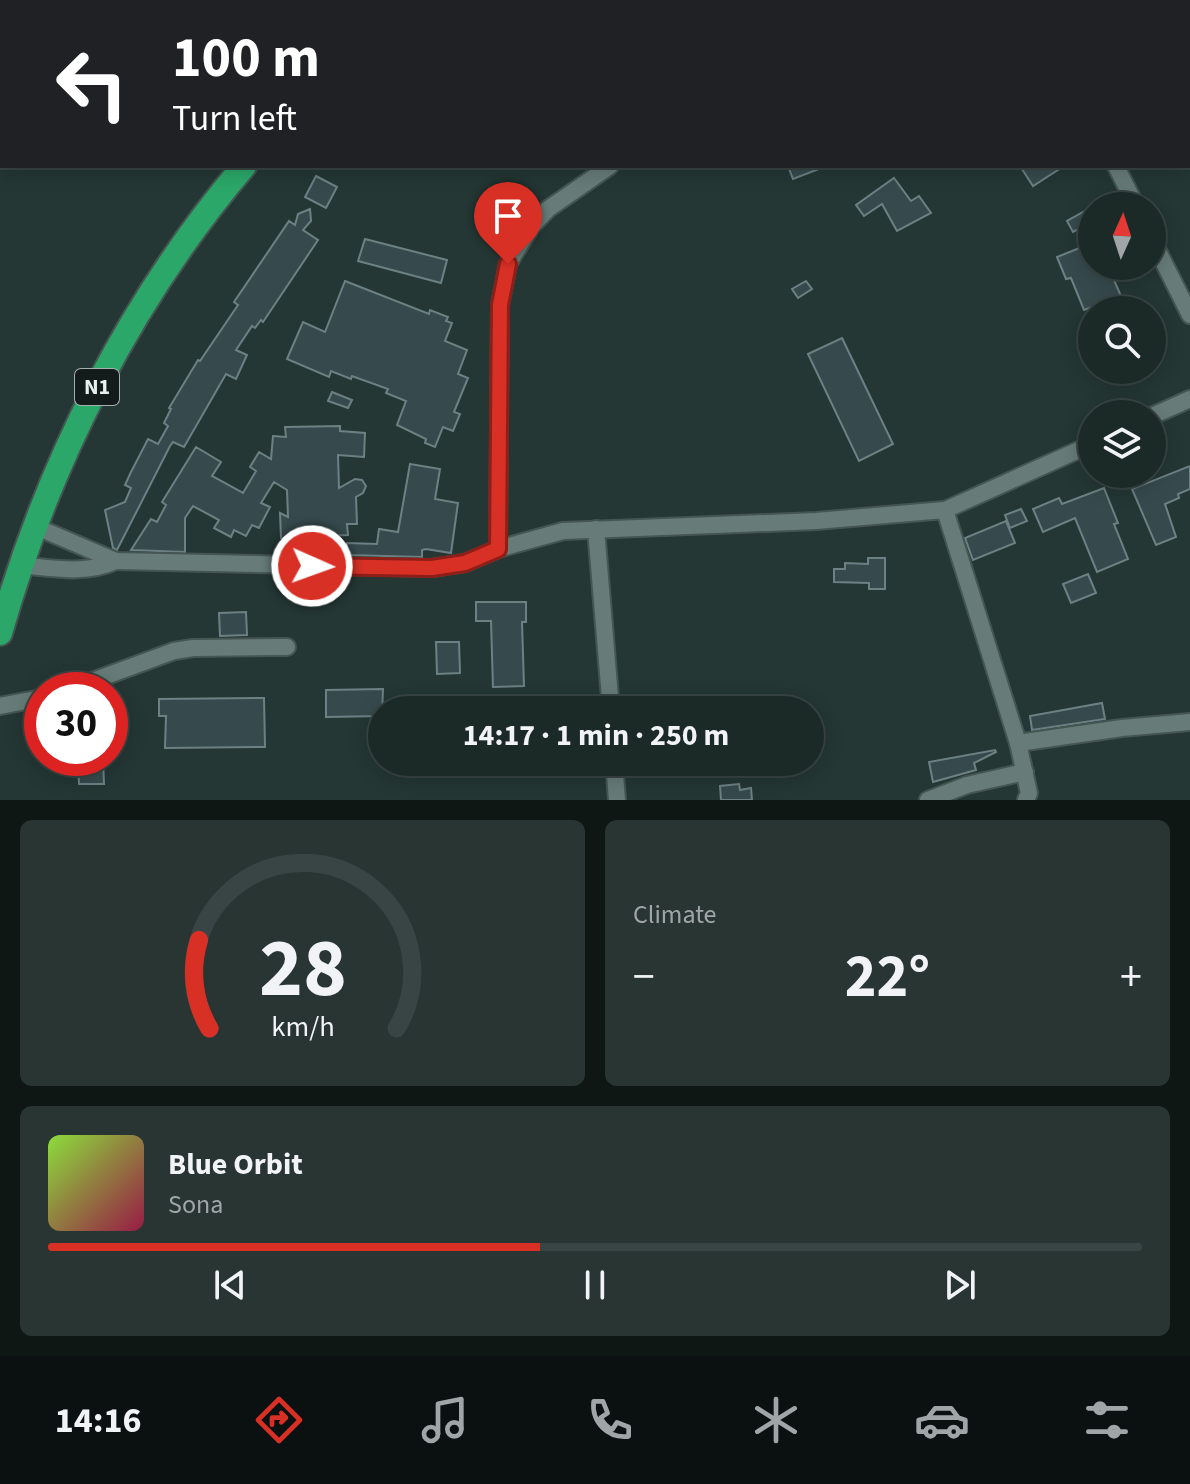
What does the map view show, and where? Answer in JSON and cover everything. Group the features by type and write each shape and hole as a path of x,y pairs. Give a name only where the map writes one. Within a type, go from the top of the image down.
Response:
{"highway":[{"name":"N1","path":"0,633 19,565 81,418 107,369 186,243 242,168"}],"street":[{"path":"498,549 500,305 508,264 531,227 548,209 607,168"},
{"path":"1117,168 1129,192"},
{"path":"1166,267 1190,315"},
{"path":"1166,410 1190,399"},
{"path":"34,526 116,561 408,569 465,563 498,549 563,531 816,521 945,510 1078,450"},
{"path":"945,510 1018,743 1029,793 1026,800"},
{"path":"596,529 610,696"},
{"path":"19,565 78,570 99,569 116,561"},
{"path":"117,672 174,651 193,648 287,647"},
{"path":"0,706 24,701"},
{"path":"1018,743 1190,722"},
{"path":"928,800 967,785 1025,772"},
{"path":"615,776 617,800"}],"building":[{"path":"789,168 821,168 793,179"},
{"path":"1021,168 1061,168 1033,186"},
{"path":"316,176 337,187 326,208 305,197"},
{"path":"894,178 911,201 919,196 931,213 897,231 882,204 864,216 856,205"},
{"path":"310,209 311,221 303,230 318,240 263,322 261,320 255,328 252,326 236,350 247,355 236,379 226,374 184,447 173,442 170,446 117,550 113,548 105,510 125,502 131,488 125,485 148,439 158,444 168,426 164,423 169,408 198,360 238,305 234,302 289,221 295,225 298,214"},
{"path":"1078,215 1078,229 1073,232 1067,221"},
{"path":"365,239 447,260 441,283 358,261"},
{"path":"1078,249 1078,280 1114,280 1121,296 1078,296 1071,278 1066,279 1057,257"},
{"path":"345,281 429,314 430,310 448,317 446,321 452,323 445,341 467,350 458,374 468,378 454,412 460,414 453,431 443,427 435,447 425,443 426,439 397,425 406,401 386,393 388,389 331,371 329,377 287,359 303,322 325,332"},
{"path":"806,281 812,289 798,298 792,289"},
{"path":"842,338 893,444 859,461 808,354"},
{"path":"332,392 352,400 348,408 328,401"},
{"path":"340,426 340,431 365,433 364,457 338,455 339,488 355,479 362,480 366,486 363,493 356,497 357,524 347,524 348,535 281,538 280,513 288,517 287,490 274,482 261,503 270,507 259,528 252,525 246,536 234,530 231,537 214,528 219,520 193,506 185,518 185,552 131,550 151,519 157,522 166,505 162,502 196,447 221,462 212,476 243,493 256,471 250,467 259,452 271,459 273,436 286,437 285,427"},
{"path":"410,464 440,469 435,499 458,503 451,553 426,549 422,550 422,557 347,555 347,543 377,544 379,529 398,532"},
{"path":"1190,466 1190,489 1165,504 1176,537 1156,545 1132,489 1166,488 1166,476"},
{"path":"1104,488 1128,559 1097,572 1075,518 1043,532 1033,509 1059,498 1062,504"},
{"path":"1021,509 1027,521 1010,528 1005,515"},
{"path":"1006,521 1015,543 973,560 965,538"},
{"path":"868,558 885,558 885,589 869,589 869,583 834,582 834,569 845,569 845,563 868,564"},
{"path":"1088,574 1096,593 1071,603 1063,584"},
{"path":"476,602 526,602 526,622 522,622 524,686 493,687 491,621 476,621"},
{"path":"246,612 247,635 220,636 219,613"},
{"path":"436,642 459,642 460,673 437,674"},
{"path":"383,689 383,696 368,696 368,716 326,717 326,690"},
{"path":"264,698 265,747 165,748 166,716 159,716 159,699"},
{"path":"1102,703 1105,719 1032,730 1030,716"},
{"path":"995,750 974,763 976,770 933,782 929,762"},
{"path":"79,776 104,776 104,784 79,784"},
{"path":"739,784 740,790 751,788 752,800 721,800 720,786"}],"route":[{"path":"312,566 432,568 465,563 498,549 500,305 508,264"}]}
